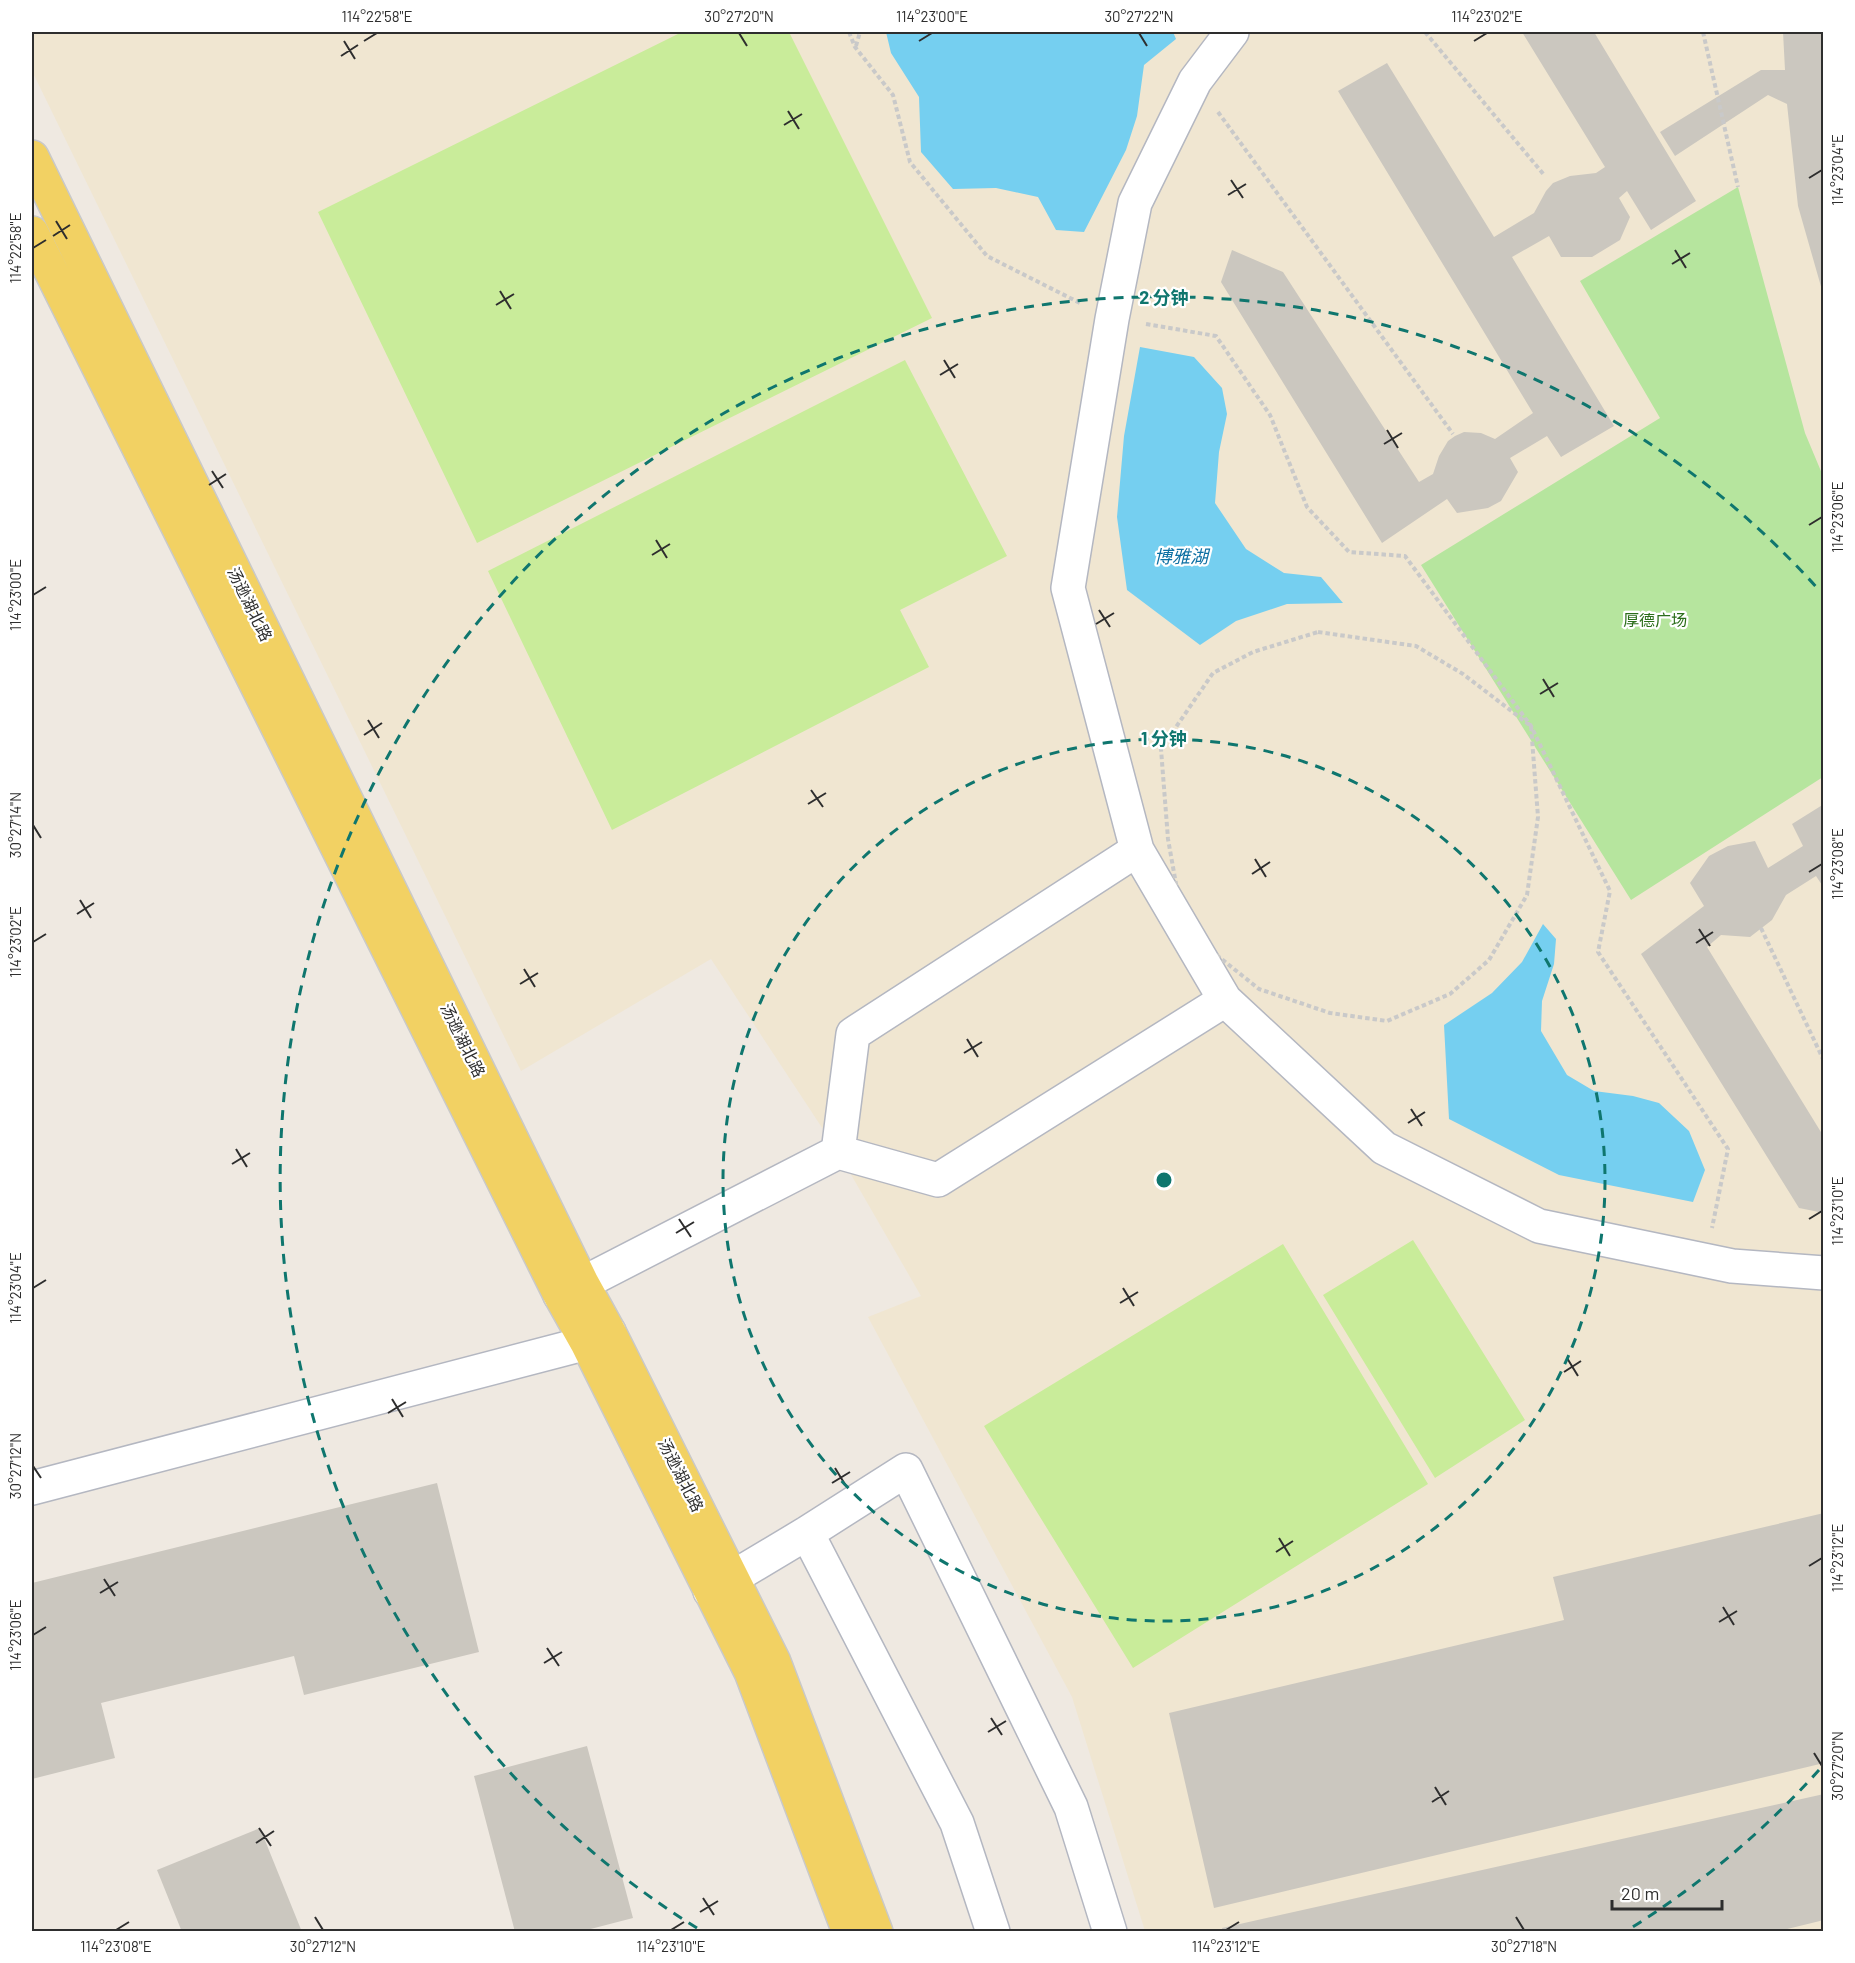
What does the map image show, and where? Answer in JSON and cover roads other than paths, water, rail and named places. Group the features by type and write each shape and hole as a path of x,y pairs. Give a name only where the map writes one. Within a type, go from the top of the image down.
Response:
{"main road":[{"name":"汤逊湖北路","path":"32,157 571,1289"},
{"name":"汤逊湖北路","path":"32,233 598,1338 721,1584 774,1662 876,1932"},
{"name":"汤逊湖北路","path":"721,1584 751,1672 849,1932"}],"street":[{"path":"1232,32 1195,81 1135,203 1112,319 1068,588 1137,850 1225,1000 1384,1148 1539,1226 1732,1266 1824,1273"},
{"path":"838,1152 853,1034 1137,850"},
{"path":"571,1289 838,1152 938,1180 1225,1000"},
{"path":"32,1488 598,1338"},
{"path":"721,1584 906,1470 1071,1807 1110,1932"},
{"path":"807,1533 957,1823 993,1932"}],"water":[{"path":"886,32 1173,32 1176,39 1144,65 1137,116 1126,150 1084,232 1056,230 1038,197 996,188 953,189 921,152 919,97 891,53"},
{"name":"博雅湖","path":"1140,347 1194,357 1222,388 1227,414 1219,452 1215,503 1246,549 1284,573 1321,577 1343,603 1287,604 1236,621 1200,645 1127,590 1117,517 1124,436"},
{"path":"1543,924 1556,939 1554,964 1542,1001 1541,1031 1567,1075 1594,1091 1633,1096 1659,1103 1689,1131 1705,1170 1693,1202 1559,1175 1449,1119 1444,1025 1492,993 1522,962"}],"park label":[{"name":"厚德广场","path":"1655,620"}]}
